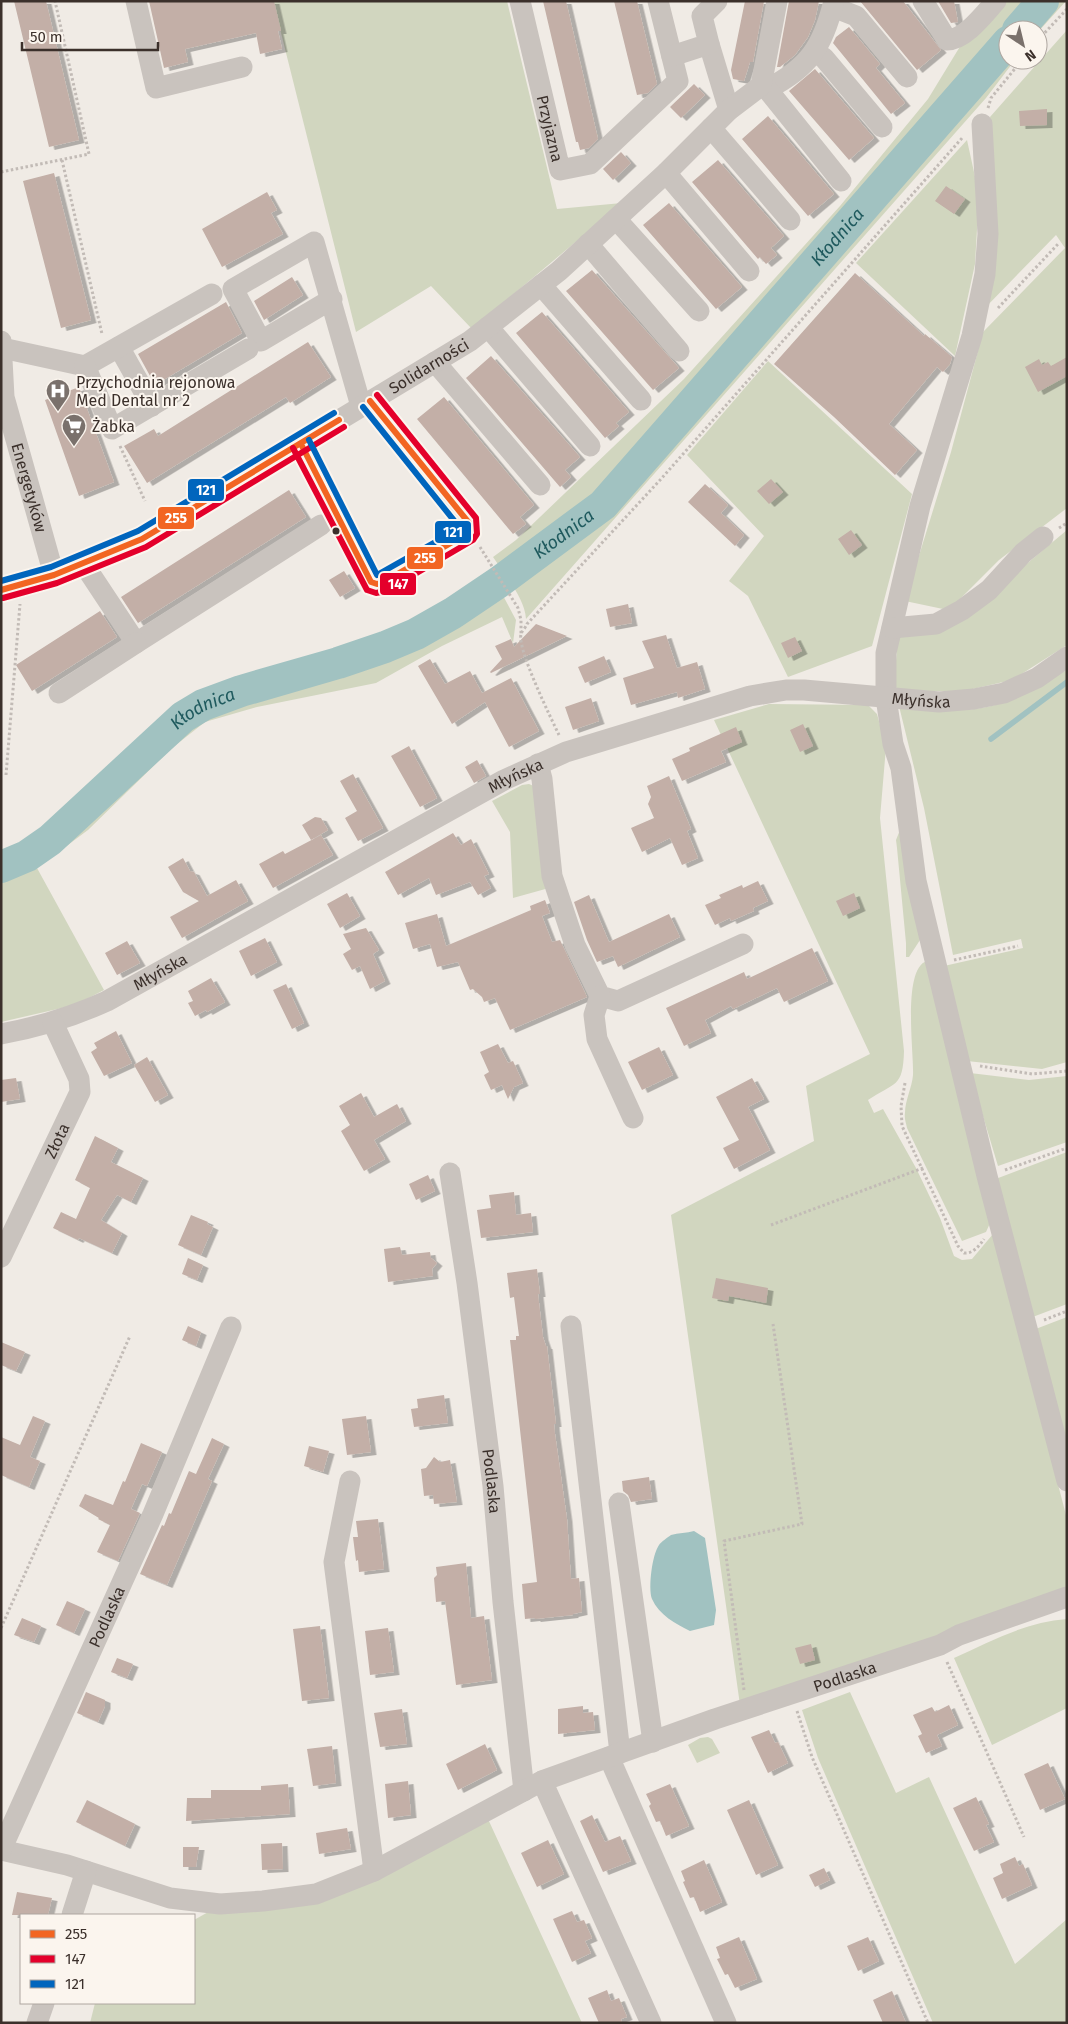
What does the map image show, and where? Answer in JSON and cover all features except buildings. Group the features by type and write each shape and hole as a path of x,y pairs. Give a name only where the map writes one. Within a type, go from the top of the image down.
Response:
{"street":[{"path":"136,1 156,88 242,67"},
{"name":"Przyjazna","path":"520,1 560,170 590,164 678,81 658,1"},
{"path":"716,1 702,16 729,110"},
{"path":"777,1 764,88 841,181"},
{"path":"923,1 947,40 954,40 961,36 996,1"},
{"path":"882,127 824,58 815,52 821,41 833,4 856,16 907,77"},
{"path":"672,56 709,44"},
{"name":"Solidarności","path":"1,590 54,575 142,539 470,341 541,285 588,244 666,173 729,110 764,88 786,79 815,52"},
{"path":"982,124 988,234 984,274 972,336 920,506 886,653 886,698 894,744 901,768 916,881 988,1176 1067,1481"},
{"path":"711,128 790,220"},
{"path":"666,173 749,272"},
{"path":"616,219 699,311"},
{"path":"301,444 371,582 382,583 468,533 469,523 366,403 314,242 232,289 261,341 332,299"},
{"path":"588,244 680,351"},
{"path":"541,285 641,400"},
{"path":"2,348 85,366 212,294"},
{"path":"488,327 590,446"},
{"name":"Energetyków","path":"1,341 4,397 54,575"},
{"path":"119,347 152,406"},
{"path":"85,366 112,429 248,349"},
{"path":"435,362 540,485"},
{"path":"59,693 321,525"},
{"path":"892,628 936,624 962,610 989,590 1023,553 1043,536"},
{"path":"83,563 136,643"},
{"name":"Młyńska","path":"1,1034 53,1023 107,1001 504,780 566,752 750,696 786,690 840,692 939,702 974,699 1004,693 1037,678 1067,657"},
{"path":"538,764 542,779 552,876 575,945 600,996 594,1015 597,1039 633,1118"},
{"path":"600,996 618,1001 743,944"},
{"name":"Złota","path":"1,1257 80,1092 79,1078 53,1023"},
{"name":"Podlaska","path":"450,1173 467,1283 492,1486 503,1602 533,1786"},
{"path":"571,1326 615,1755 726,2023"},
{"name":"Podlaska","path":"231,1327 153,1514 1,1850 86,1871 170,1898 220,1904 316,1894 374,1871 533,1786 747,1709 940,1645 959,1635 1067,1597"},
{"path":"350,1481 334,1562 374,1871"},
{"path":"619,1503 653,1742"},
{"path":"533,1786 650,2023"},
{"path":"72,1914 86,1871"},
{"path":"36,2023 44,2004"}],"path":[{"path":"1,172 89,154 56,1"},
{"path":"1048,29 1067,9"},
{"path":"521,634 528,624 661,479 965,134 982,124 992,98 1014,70"},
{"path":"62,160 102,334"},
{"path":"972,336 1058,244"},
{"path":"112,429 145,500"},
{"path":"484,552 513,599 521,620 522,645 530,671 566,752"},
{"path":"6,775 22,585"},
{"path":"936,964 1018,946"},
{"path":"960,1063 1032,1074 1067,1071"},
{"path":"905,1082 901,1106 902,1126 958,1246 964,1253 968,1254 977,1249 999,1219"},
{"path":"988,1176 1067,1148"},
{"path":"771,1225 923,1168"},
{"path":"747,1709 724,1541 802,1524 773,1324"},
{"path":"1,1628 56,1508 130,1336"},
{"path":"940,1645 1024,1837"},
{"path":"791,1694 812,1758 928,2023"}],"green space":[{"path":"273,1 507,1 557,209 622,203 472,329 431,286 356,332"},
{"path":"1002,1 1029,1 1012,20 998,20 998,36 861,191 600,493 561,527 502,570 493,557 516,540 684,379 840,206 928,99 967,35"},
{"path":"1049,1 1066,1 1048,21 1033,20"},
{"path":"1067,30 1067,508 999,560 955,604 943,609 905,601 951,452 983,332 1065,248 1056,235 983,310 996,213 990,117 1032,70 1048,70 1048,51"},
{"path":"998,60 998,70 1007,70 986,98 526,619 522,604 510,581 604,511"},
{"path":"967,140 979,195 975,264 955,356 856,263"},
{"path":"768,361 912,494 872,646 788,677 748,596 729,581 764,536 687,455"},
{"path":"1067,530 1067,645 1012,680 964,691 901,691 894,686 898,635 1011,577"},
{"path":"499,588 516,620 513,643 502,617 442,646 376,683 257,707 205,722 172,748 88,830 37,868 104,990 75,1005 1,1022 1,873 15,869 40,855 181,728 202,715 240,698 380,655 447,622"},
{"path":"1067,670 1067,1062 1042,1069 967,1061 944,966 1023,948 1021,939 953,955 924,808 899,706 951,710 977,709 1018,697"},
{"path":"769,704 868,705 877,714 886,747 880,818 904,1051 902,1072 896,1083 868,1100 874,1113 883,1109 916,1168 940,1218 954,1256 962,1260 972,1259 993,1234 1067,1519 1067,1591 740,1705 671,1215 814,1141 806,1086 870,1054 714,720"},
{"path":"529,784 536,787 549,888 513,898 510,832 492,801 522,785"},
{"path":"900,830 920,940 909,957 906,957 896,840"},
{"path":"927,961 991,1221 986,1232 962,1241 907,1128 905,1119 906,1103 913,1075 911,1012 914,979 919,967"},
{"path":"970,1073 1029,1080 1067,1076 1067,1142 998,1166"},
{"path":"1067,1152 1067,1304 1030,1318 993,1180"},
{"path":"1067,1317 1067,1460 1033,1330"},
{"path":"1067,1619 1067,1708 992,1745 954,1658 1023,1628"},
{"path":"850,1692 896,1793 929,1777 1015,1964 1067,1919 1067,2023 933,2023 818,1758 802,1710"},
{"path":"708,1737 712,1739 720,1753 697,1763 688,1745 700,1738"},
{"path":"488,1819 582,2023 90,2023 95,2004 195,2004 195,1919 210,1911 260,1909"}],"water":[{"path":"694,1531 705,1538 716,1610 714,1625 690,1631 663,1614 655,1605 651,1594 651,1580 654,1556 660,1544 671,1535"}],"waterway":[{"name":"Kłodnica","path":"1027,20 1043,1"},
{"name":"Kłodnica","path":"1,867 27,856 50,840 183,717 203,705 241,691 338,663 416,634 453,613 499,582 603,505 998,53"},
{"path":"991,739 1067,682"}],"transit line":[{"name":"147","path":"293,448 367,590 376,593 386,591 473,540 477,534 476,518 377,395"},
{"name":"255","path":"301,444 371,582 382,583 468,533 469,523 370,401"},
{"name":"121","path":"309,440 377,575 460,528 363,407"},
{"name":"121","path":"1,581 51,567 138,531 334,413"},
{"name":"255","path":"1,590 54,575 142,539 339,420"},
{"name":"147","path":"3,598 57,583 146,547 344,427"}],"place":[{"name":"Przychodnia rejonowa Med Dental nr 2","path":"58,412"},
{"name":"Żabka","path":"74,447"}]}
